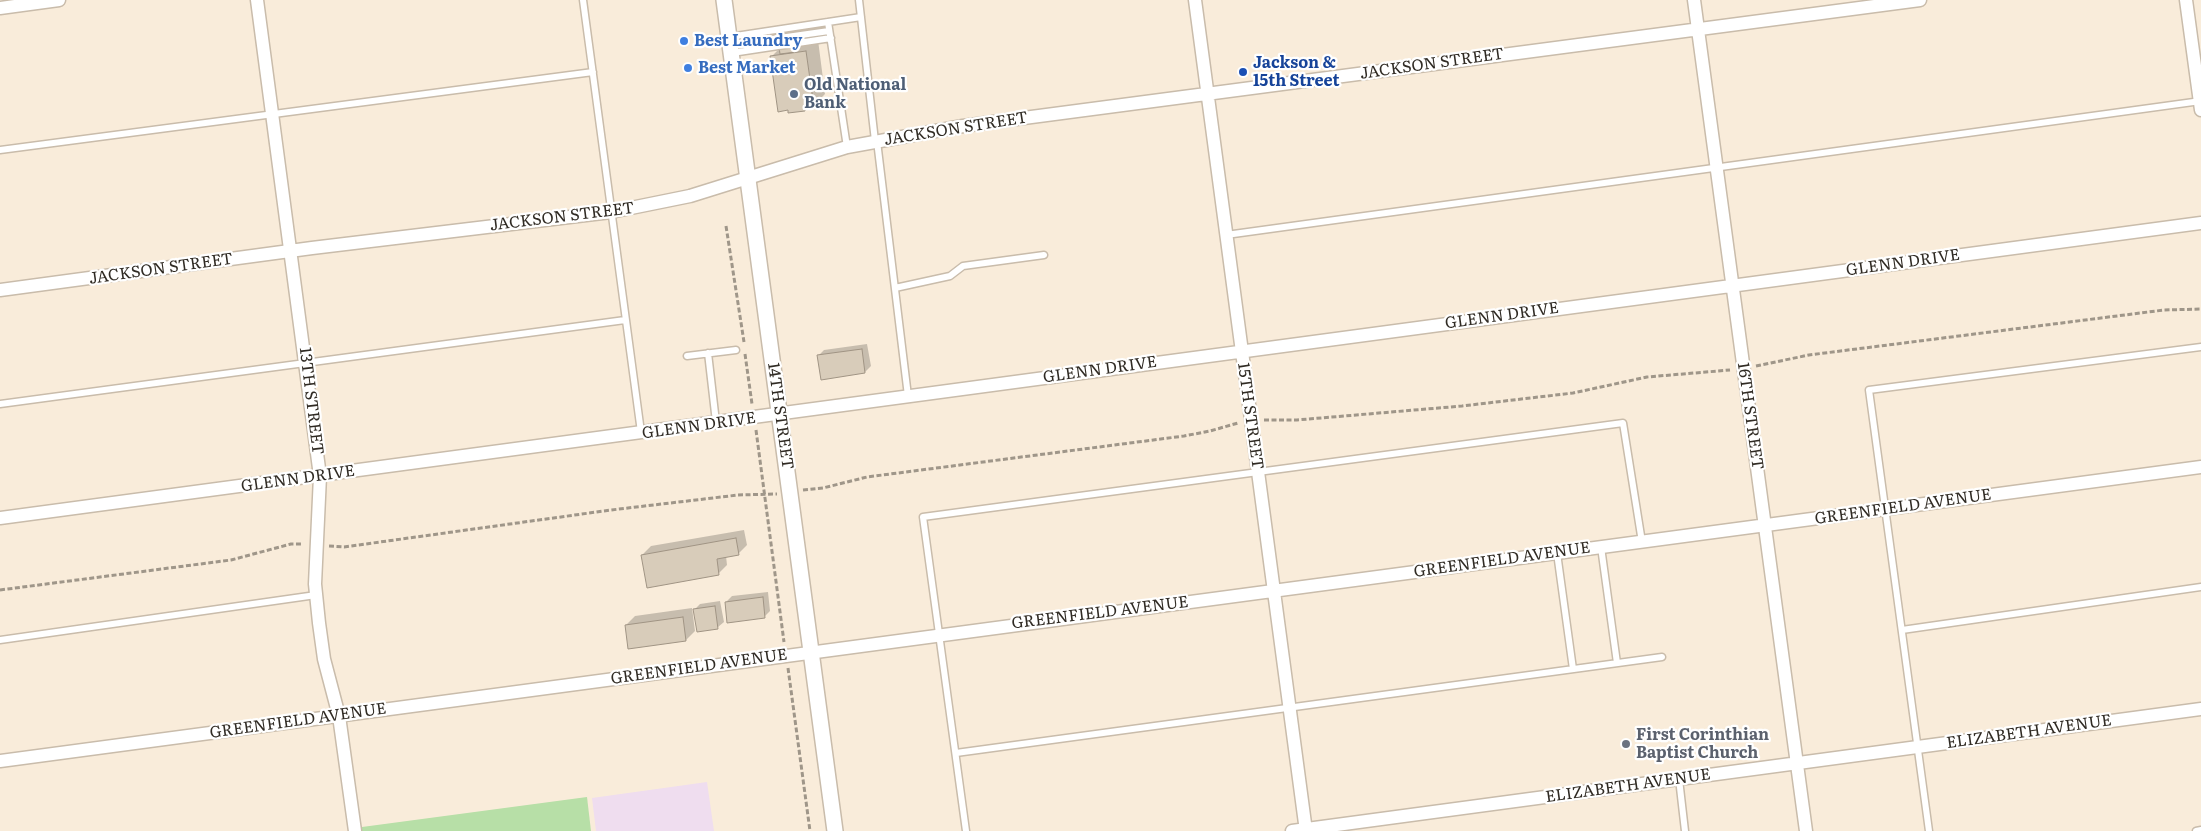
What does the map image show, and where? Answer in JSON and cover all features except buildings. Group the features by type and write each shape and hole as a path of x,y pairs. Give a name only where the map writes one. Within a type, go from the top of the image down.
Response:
{"street":[{"path":"0,8 59,0"},
{"name":"13TH STREET","path":"257,0 292,251 320,476 316,596 324,659 339,716 355,831"},
{"name":"14TH STREET","path":"724,0 835,831"},
{"name":"15TH STREET","path":"1195,0 1306,830"},
{"name":"16TH STREET","path":"1694,0 1806,831"},
{"name":"JACKSON STREET","path":"0,290 292,251 611,212 676,200 847,147 963,126 1920,0"},
{"path":"2186,0 2201,104"},
{"name":"GLENN DRIVE","path":"0,518 641,434 908,396 2201,223"},
{"name":"GREENFIELD AVENUE","path":"0,761 811,651 2201,467"},
{"name":"ELIZABETH AVENUE","path":"1292,831 2201,709"}],"lane":[{"path":"583,0 641,434"},
{"path":"859,0 908,396"},
{"path":"730,45 828,22 861,17"},
{"path":"828,22 847,147"},
{"path":"730,45 829,31"},
{"path":"730,45 831,38"},
{"path":"0,150 593,72"},
{"path":"1226,235 1716,167 2201,104"},
{"path":"895,288 950,276 963,266 1044,255"},
{"path":"0,404 625,320"},
{"path":"1929,831 1869,390 2201,347"},
{"path":"687,356 736,350"},
{"path":"708,353 716,423"},
{"path":"966,831 923,517 1623,422 1642,542"},
{"path":"1601,547 1617,663"},
{"path":"1558,553 1573,669"},
{"path":"1902,630 2201,587"},
{"path":"0,640 316,596"},
{"path":"956,753 1662,657"},
{"path":"1679,779 1686,831"},
{"path":"2196,831 2201,830"}],"path":[{"path":"726,226 753,406"},
{"path":"1765,364 1787,358 1829,352 2164,310 2201,309"},
{"path":"1268,419 1297,420 1462,406 1573,393 1647,377 1726,370"},
{"path":"807,490 867,477 1210,432 1237,423"},
{"path":"756,431 810,831"},
{"path":"325,546 344,547 611,510 738,495 771,495"},
{"path":"0,590 230,560 291,544 310,544"}],"shaded area":[{"path":"707,782 714,831 596,831 592,798"}],"green space":[{"path":"587,797 591,831 359,831 362,827"}],"place":[{"name":"Best Laundry","path":"684,41"},
{"name":"Best Market","path":"688,68"},
{"name":"Jackson & 15th Street","path":"1243,72"},
{"name":"Old National Bank","path":"794,94"},
{"name":"First Corinthian Baptist Church","path":"1626,744"}]}
